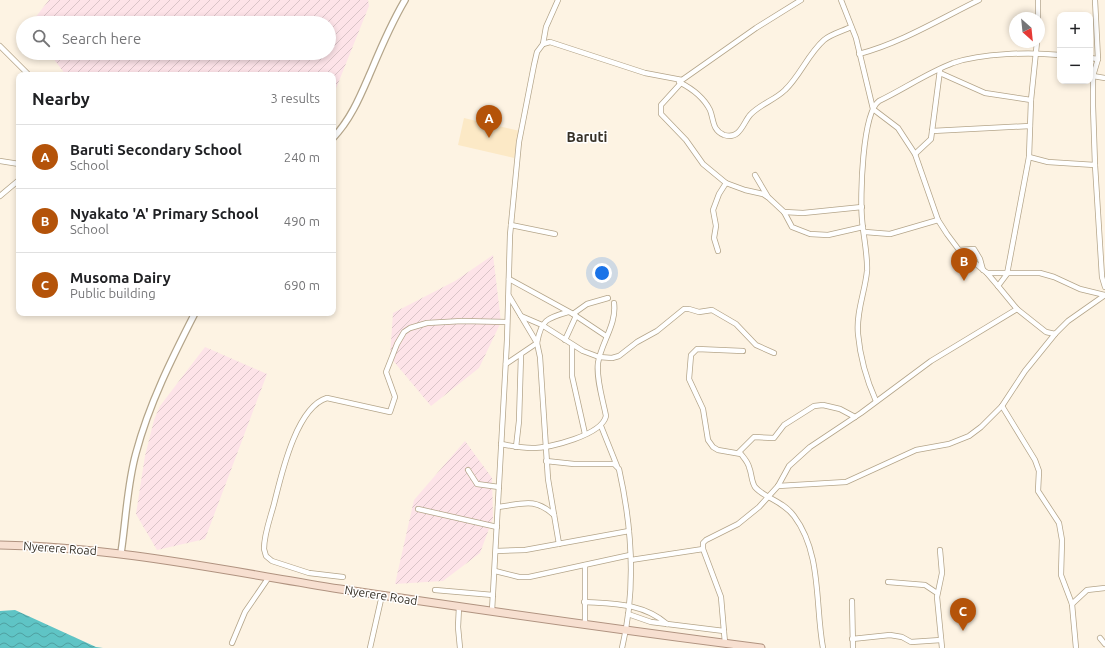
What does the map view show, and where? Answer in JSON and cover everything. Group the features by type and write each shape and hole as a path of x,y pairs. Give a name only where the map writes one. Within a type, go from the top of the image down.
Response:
{"main road":[{"name":"Nyerere Road","path":"0,545 44,546 121,553 382,595 761,648"}],"street":[{"path":"336,135 342,129 355,107 393,21 405,0"},
{"path":"492,611 506,364 511,225 517,159 529,82 538,52 543,44 546,27 558,0"},
{"path":"801,0 720,52 679,82 661,105 661,114 686,140 698,160 726,183 744,190 763,194 769,198 784,212 792,228 810,234 828,236 863,227"},
{"path":"841,0 851,27 873,108 898,128 914,154 938,220 959,250 985,272 1017,309 1046,332 1055,334"},
{"path":"859,54 878,49 894,42 979,0"},
{"path":"1038,0 1038,12"},
{"path":"1095,0 1098,59 1093,76 1095,164 1102,277 1105,287"},
{"path":"543,44 550,42 556,43 634,70 679,82 696,93 708,108 713,124 718,131 725,135 735,134 742,130 750,115 787,88 824,40 851,27"},
{"path":"0,46 26,72"},
{"path":"998,286 1007,274 1029,157 1031,100 1036,48"},
{"path":"876,402 860,349 858,335 861,297 867,270 862,206 865,134 873,108 879,101 955,63 974,58 1036,52 1057,55"},
{"path":"1093,58 1098,59"},
{"path":"940,71 985,92 1031,100"},
{"path":"914,154 929,142 932,131 940,71"},
{"path":"1093,76 1105,78"},
{"path":"932,131 1030,126"},
{"path":"1029,157 1048,162 1095,164"},
{"path":"0,161 16,164"},
{"path":"755,175 769,198"},
{"path":"0,196 16,183"},
{"path":"718,251 714,238 716,226 713,210 719,194 726,183"},
{"path":"784,212 803,213 862,206"},
{"path":"865,232 890,234 938,220"},
{"path":"511,225 555,234"},
{"path":"959,250 974,249 985,272"},
{"path":"985,272 1007,274 1024,272 1040,273 1060,279 1080,289 1105,295"},
{"path":"509,279 574,315 606,336"},
{"path":"508,295 537,343 542,380 546,461 560,544"},
{"path":"778,486 846,482 916,450 949,444 964,439 981,427 1002,406 1025,371 1055,334 1068,321 1105,295"},
{"path":"565,340 574,315 587,304 608,298"},
{"path":"501,444 516,447 545,447 585,434 601,426 605,422 606,416 599,376 599,357 615,313 614,303"},
{"path":"522,316 542,325 572,346 599,357 619,356 684,310 689,308 699,312 712,310 736,324 755,343 774,353"},
{"path":"726,643 721,597 703,549 703,543 706,540 738,524 770,496 778,486 792,462 810,447 855,417 931,361 1017,309"},
{"path":"506,364 537,343 542,325 547,319 568,312"},
{"path":"121,553 135,455 142,431 156,394 195,316"},
{"path":"343,577 314,574 272,561 266,556 264,549 286,461 296,434 309,412 321,400 328,398 390,412 394,396 386,372 397,344 404,332 410,328 427,323 462,321 507,322"},
{"path":"572,346 572,376 585,434"},
{"path":"743,351 697,349 691,355 688,373 689,382 703,410 707,436 710,444 718,450 739,452 749,466 754,486 762,493 770,496 788,508 797,521 805,537 818,593 819,634 823,648"},
{"path":"516,447 519,422 521,355"},
{"path":"739,452 754,437 774,438 784,425 814,406 831,406 855,417"},
{"path":"1002,406 1035,460 1039,471 1038,491 1058,520 1062,540 1061,575 1072,604 1076,648"},
{"path":"601,426 621,479 629,531 629,605 622,648"},
{"path":"546,461 617,466"},
{"path":"468,470 477,484 499,488"},
{"path":"498,507 537,504 546,508 554,515"},
{"path":"418,508 497,527"},
{"path":"496,551 526,550 629,531"},
{"path":"495,571 519,576 529,576 630,558 703,549"},
{"path":"940,550 942,573 938,593 942,648"},
{"path":"584,624 585,565"},
{"path":"232,643 245,612 269,577"},
{"path":"888,582 925,585 938,593"},
{"path":"1072,604 1087,590 1105,588"},
{"path":"435,590 493,595"},
{"path":"370,648 382,595"},
{"path":"852,600 853,648"},
{"path":"584,602 629,605 652,613 667,624"},
{"path":"459,606 458,627 460,648"},
{"path":"628,614 641,620 724,631"},
{"path":"852,639 890,634 902,637 911,642 941,640"},
{"path":"1100,638 1105,644"}],"shaded area":[{"path":"49,0 368,0 369,6 336,88 336,72 64,72 54,60 336,60 336,16 36,16"},
{"path":"464,118 520,131 514,158 458,145"},
{"path":"493,255 501,322 479,368 431,406 390,357 393,313 455,281"},
{"path":"205,347 267,374 205,539 157,550 136,514 145,456 154,420 160,406"},
{"path":"465,441 492,478 493,518 480,553 443,581 395,584 414,500"}],"water":[{"path":"15,610 96,647 103,648 0,648 0,611"}],"place":[{"name":"Baruti Secondary School","path":"489,138"},
{"name":"Nyakato 'A' Primary School","path":"964,281"},
{"name":"Musoma Dairy","path":"963,631"}],"district":[{"name":"Baruti","path":"587,137"}]}
